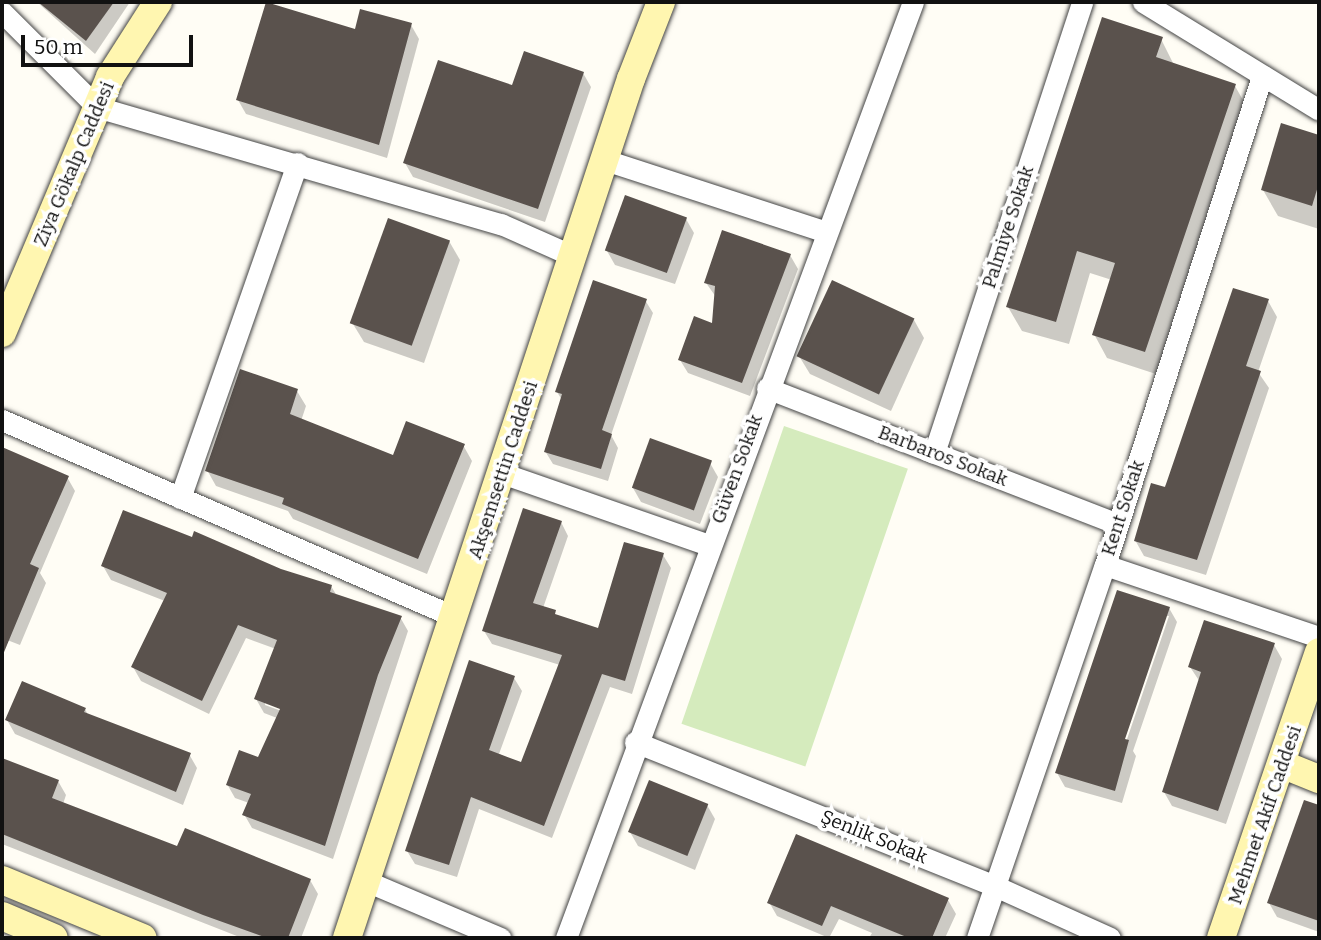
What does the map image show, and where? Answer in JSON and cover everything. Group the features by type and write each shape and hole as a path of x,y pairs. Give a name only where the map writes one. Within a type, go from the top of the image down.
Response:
{"street":[{"name":"Ziya Gökalp Caddesi","path":"2,333 110,77 158,2"},
{"name":"Akşemsettin Caddesi","path":"347,938 604,160 661,2"},
{"name":"Güven Sokak","path":"566,938 635,742 913,2"},
{"name":"Palmiye Sokak","path":"934,453 1082,2"},
{"path":"1143,2 1319,110"},
{"path":"2,12 97,107 501,224 573,256"},
{"name":"Kent Sokak","path":"977,938 1105,565 1262,76"},
{"path":"604,160 826,232"},
{"path":"180,498 297,163"},
{"name":"Barbaros Sokak","path":"767,388 1118,524"},
{"path":"2,420 454,617"},
{"path":"502,473 709,545"},
{"path":"1105,565 1319,637"},
{"name":"Mehmet Akif Caddesi","path":"1221,938 1284,765 1319,652"},
{"name":"Şenlik Sokak","path":"635,742 995,886 1110,938"},
{"path":"1284,765 1319,779"},
{"path":"2,880 143,938"},
{"path":"366,881 500,938"},
{"path":"2,916 54,938"}],"green space":[{"path":"784,426 908,469 805,766 681,724"}],"building":[{"path":"38,2 114,2 86,41"},
{"path":"266,2 355,29 360,9 412,23 379,145 236,100"},
{"path":"1102,17 1163,37 1156,57 1236,84 1145,352 1092,335 1115,263 1077,251 1056,322 1006,307"},
{"path":"524,51 584,72 538,209 403,163 438,60 512,85"},
{"path":"1281,123 1319,135 1319,183 1312,206 1261,190"},
{"path":"625,195 687,218 667,273 605,250"},
{"path":"388,218 450,241 412,346 350,323"},
{"path":"722,230 791,254 742,383 678,360 694,316 712,323 715,286 704,283"},
{"path":"593,280 647,299 602,430 612,434 601,469 544,452 562,394 555,392"},
{"path":"832,280 914,318 879,395 797,356"},
{"path":"1233,288 1269,299 1246,366 1261,371 1197,560 1134,541 1151,483 1165,487"},
{"path":"240,369 298,389 290,414 393,455 406,421 465,444 418,559 282,504 284,498 205,471"},
{"path":"650,438 712,461 694,510 632,488"},
{"path":"2,447 69,476 30,564 39,568 2,657"},
{"path":"523,508 562,521 533,603 556,610 555,614 598,628 624,542 664,553 625,681 602,674 544,826 471,797 449,865 405,851 469,660 515,676 489,750 521,762 562,655 482,631"},
{"path":"123,510 192,537 194,531 281,569 332,585 330,592 402,616 378,675 325,846 242,815 251,794 226,785 239,750 258,757 280,709 254,699 277,640 238,625 202,701 131,667 167,593 101,566"},
{"path":"1117,590 1170,607 1125,739 1129,740 1115,791 1055,773"},
{"path":"1204,620 1275,643 1218,811 1162,792 1201,672 1188,667"},
{"path":"22,681 86,708 84,712 191,753 176,792 5,720"},
{"path":"2,758 59,780 52,798 177,846 185,828 311,879 288,938 267,938 203,915 2,834"},
{"path":"649,780 708,804 687,856 628,832"},
{"path":"1304,800 1319,805 1319,921 1267,903"},
{"path":"796,834 949,898 932,938 909,938 831,906 822,926 767,903"}]}
